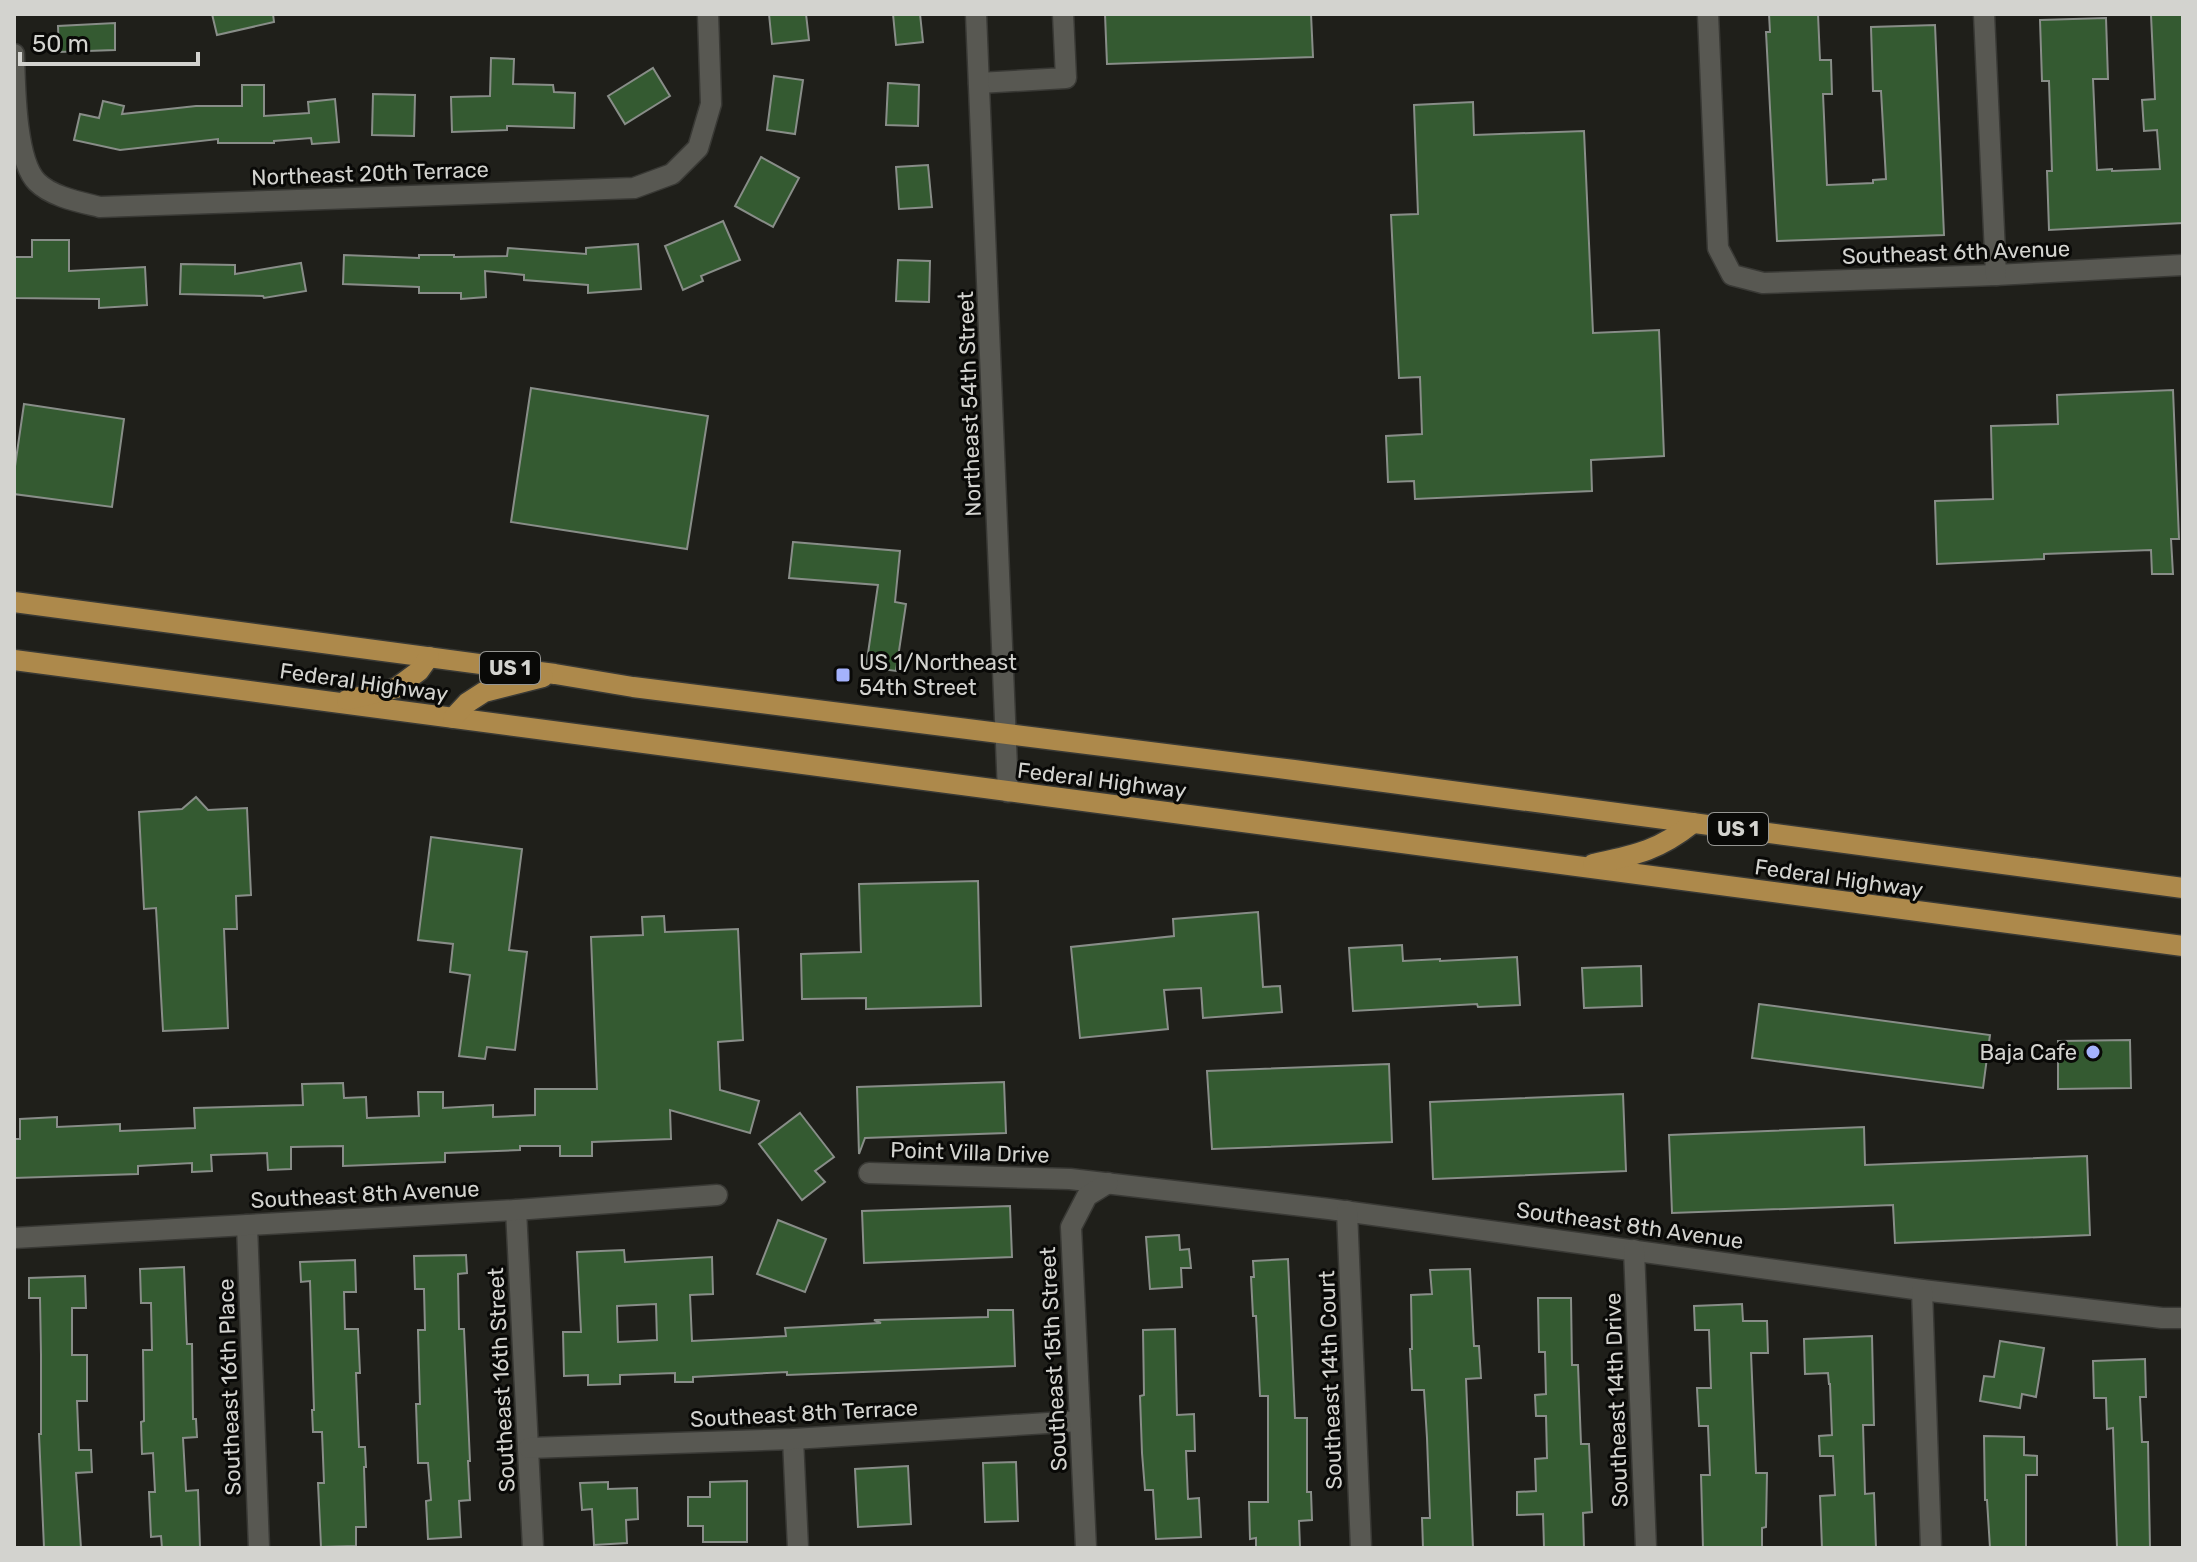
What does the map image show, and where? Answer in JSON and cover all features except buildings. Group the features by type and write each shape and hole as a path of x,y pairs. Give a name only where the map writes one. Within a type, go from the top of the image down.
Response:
{"main road":[{"name":"Federal Highway","path":"14,602 633,687 1294,770 2183,888"},
{"path":"335,702 396,688 419,671 429,657"},
{"name":"Federal Highway","path":"14,660 2183,946"},
{"path":"453,718 467,703 484,692 555,674"},
{"path":"1582,867 1643,853 1672,839 1693,823"}],"street":[{"name":"Northeast 20th Terrace","path":"14,54 17,122 27,161 36,181 64,198 100,207 634,188 672,174 698,148 711,104 708,14"},
{"name":"Northeast 54th Street","path":"976,14 1008,792"},
{"path":"979,83 1066,78 1063,14"},
{"name":"Southeast 6th Avenue","path":"1708,14 1718,248 1732,275 1763,283 2183,265"},
{"path":"1984,14 1996,275"},
{"name":"Point Villa Drive","path":"869,1173 1070,1179"},
{"name":"Southeast 8th Avenue","path":"1070,1179 1347,1211 1922,1290 2183,1318"},
{"name":"Southeast 15th Street","path":"1086,1548 1071,1227 1087,1196 1108,1183"},
{"name":"Southeast 8th Avenue","path":"14,1238 516,1210 717,1195"},
{"name":"Southeast 16th Street","path":"516,1210 533,1548"},
{"name":"Southeast 14th Court","path":"1347,1211 1361,1548"},
{"name":"Southeast 16th Place","path":"247,1225 259,1548"},
{"name":"Southeast 14th Drive","path":"1634,1250 1646,1548"},
{"path":"1922,1290 1931,1548"},
{"name":"Southeast 8th Terrace","path":"529,1448 793,1439 1080,1421"},
{"path":"793,1439 798,1548"}],"place":[{"name":"US 1/Northeast 54th Street","path":"843,675"},
{"name":"Baja Cafe","path":"2093,1052"}]}
